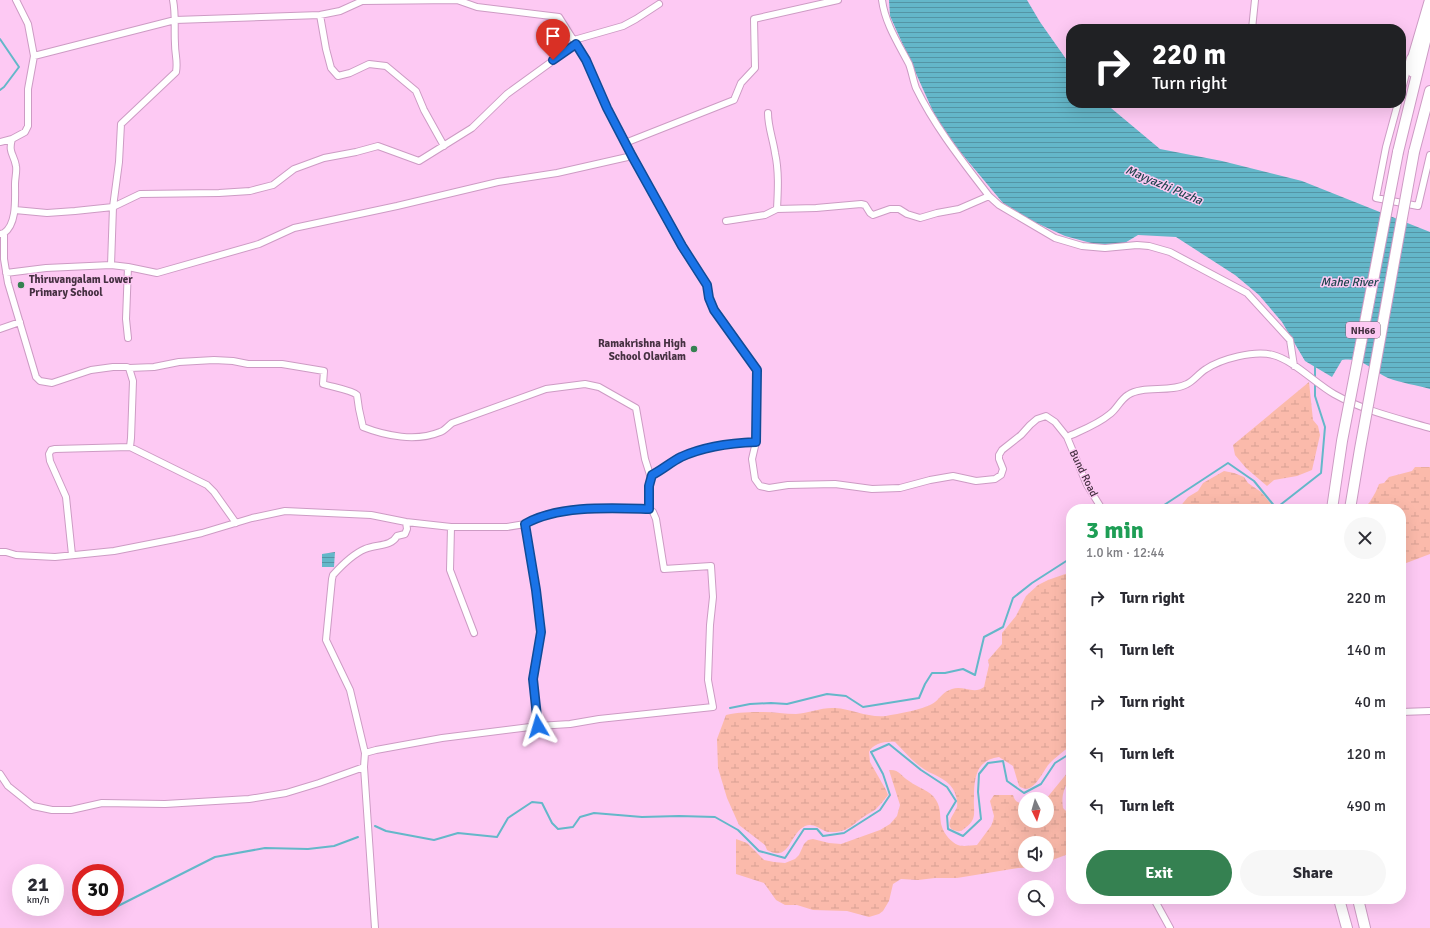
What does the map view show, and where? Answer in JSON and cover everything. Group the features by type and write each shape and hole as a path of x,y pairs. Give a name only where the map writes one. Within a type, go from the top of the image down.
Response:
{"highway":[{"path":"1412,92 1413,58 1430,0"},
{"name":"NH66","path":"1333,504 1342,441 1398,152 1430,21"},
{"name":"NH66","path":"1351,504 1414,152 1430,91"},
{"path":"1341,904 1347,928"},
{"path":"1359,904 1365,928"}],"street":[{"path":"0,142 12,139 25,132 28,126 28,90 34,56 28,24 16,0"},
{"path":"111,265 113,207 119,162 121,124 161,88 176,72 178,63 175,46 175,9 173,0"},
{"path":"34,56 175,20 320,15 340,11 362,1 459,0 477,7 559,17 586,60 607,108 632,156 682,246 707,285 709,298 714,310 757,370 756,442 733,443 697,451 681,458 652,475 649,486 649,509"},
{"path":"625,143 734,100 741,83 755,68 754,19 838,0"},
{"path":"882,0 884,14 910,67 915,86 928,110 940,130 989,196 999,205 1054,238 1082,246 1105,248 1137,245 1150,246 1170,252 1247,293 1290,340 1294,366"},
{"path":"1253,24 1255,0"},
{"path":"1406,74 1425,0"},
{"path":"15,210 47,212 113,207 140,194 250,191 273,185 294,169 324,158 378,146 419,162 472,128 507,94 575,42 623,26 659,4"},
{"path":"320,15 327,55 331,68 334,72 338,76 350,73 369,64 386,66 416,91 424,110 444,146"},
{"path":"1397,108 1386,147 1376,198 1418,206 1430,155"},
{"path":"768,113 768,122 776,155 778,180 777,209"},
{"path":"12,139 10,145 11,153 16,166 15,210 8,229 2,234 4,259 6,273 36,377 40,381 52,383 91,370 113,367 154,367 179,362 214,360 233,361 248,364 282,364 324,371 323,384 340,390 353,392 357,395 363,427 378,433 411,437 428,436 441,432 452,423 546,389 585,384 599,386 636,408 645,459 651,478"},
{"path":"6,273 46,268 111,265 157,273 259,244 294,228 498,182 557,172 632,156"},
{"path":"726,221 765,215 777,209 816,208 861,204 865,204 870,213 873,214 890,209 899,209 907,214 920,218 959,209 989,196"},
{"path":"128,267 126,319 128,338"},
{"path":"0,329 20,322"},
{"path":"1067,437 1097,423 1111,413 1129,394 1136,391 1160,390 1187,384 1205,369 1218,363 1248,354 1273,355 1294,366 1333,394 1361,407 1396,419 1430,428"},
{"path":"129,368 133,381 130,447"},
{"name":"Bund Road","path":"756,442 752,459 755,479 760,486 769,488 788,485 835,484 872,489 900,488 930,480 954,476 976,481 996,479 1001,475 1003,469 999,459 999,455 1002,450 1021,435 1030,425 1046,416 1051,419 1067,437 1087,485 1099,504"},
{"path":"72,555 66,496 50,461 49,454 51,450 55,449 130,447 207,485 214,492 236,523"},
{"path":"0,552 16,555 37,556 72,555 114,551 202,533 285,511 371,515 406,522 451,527 507,527 525,524 536,518 544,516 576,510 626,508 649,509 653,512 656,518 664,569 711,566 713,597 710,625 708,680 712,707 442,738 414,744 393,746 365,753"},
{"path":"375,928 364,767 365,753 350,690 326,640 333,575 356,553 367,548 390,543 394,541 397,536 405,534 407,529 406,522"},
{"path":"525,524 536,590 541,632 533,679 538,726"},
{"path":"451,527 450,570 474,633"},
{"path":"1406,712 1430,711"},
{"path":"0,774 8,786 33,806 52,810 71,810 102,802 165,804 249,799 286,793 364,767"},
{"path":"1157,904 1170,928"}],"green space":[{"path":"1309,382 1313,420 1318,426 1320,435 1312,470 1297,476 1274,480 1267,486 1246,468 1235,455 1233,445"},
{"path":"1415,467 1430,467 1430,554 1406,563 1406,504 1368,504 1379,484 1384,483 1389,477 1412,471"},
{"path":"1224,471 1234,473 1244,477 1248,483 1261,492 1271,504 1182,504 1188,497 1198,491 1203,483"},
{"path":"1066,574 1066,750 1049,764 1033,786 1024,789 1019,786 1013,766 999,757 985,762 978,771 976,777 972,821 960,831 957,831 952,829 949,824 957,807 955,793 950,785 917,764 895,742 884,742 873,746 869,752 870,762 888,795 875,810 847,829 837,832 828,832 813,825 805,826 800,830 785,850 780,853 775,853 767,850 765,845 739,825 727,798 718,768 717,739 726,715 754,712 796,714 830,708 873,716 886,716 912,711 931,705 944,693 952,689 980,689 984,687 989,665 988,660 1002,644 1002,633 1016,616 1026,596 1038,585"},
{"path":"889,770 898,772 912,783 927,791 933,797 938,803 941,824 944,832 951,840 960,846 977,845 991,826 994,816 990,801 994,795 1013,795 1017,802 1018,828 1054,828 1054,792 1052,792 1066,774 1066,786 1062,800 1063,808 1066,811 1066,855 1054,859 1054,836 1018,836 1018,868 957,878 918,880 901,879 893,884 889,901 883,911 869,917 847,911 813,910 797,905 785,905 776,900 764,883 736,874 736,839 747,843 764,860 785,863 795,859 799,855 804,844 808,840 813,839 841,844 880,830 890,824 897,816 900,805"}],"water":[{"name":"Mahe River","path":"889,0 1027,0 1040,22 1066,59 1066,108 1111,108 1160,149 1222,161 1302,181 1430,232 1430,389 1388,378 1356,360 1342,360 1332,377 1305,361 1282,322 1259,295 1235,275 1176,237 1138,235 1123,244 1102,246 1065,236 1032,221 1003,203 941,129 890,16"},
{"path":"335,552 334,567 322,567 322,554"}],"waterway":[{"path":"0,39 19,67 0,90"},
{"path":"1315,364 1315,378"},
{"path":"1281,504 1321,473 1325,427 1315,396 1315,382"},
{"path":"1166,504 1228,463 1254,481 1273,504"},
{"path":"730,708 750,704 787,704 827,694 846,696 863,707 919,698 932,673 945,673 963,669 975,675 984,637 1003,627 1013,598 1032,583 1066,561"},
{"path":"375,826 386,831 434,840 458,833 497,837 508,818 532,802 542,803 552,823 558,829 573,827 580,817 594,813 642,817 715,817 738,830 759,851 785,858 804,829 817,829 823,836 844,833 880,810 890,795 883,774 871,752 889,744 921,770 947,787 956,801 947,816 948,829 963,836 981,819 978,792 979,774 988,763 1003,761 1007,781 1024,793 1041,784 1055,763 1066,756"},
{"path":"124,903 215,857 265,848 308,849 334,846 358,837"}],"place":[{"name":"Thiruvangalam Lower Primary School","path":"21,285"},
{"name":"Ramakrishna High School Olavilam","path":"694,349"}],"route":[{"path":"538,726 533,679 541,632 536,590 525,524 536,518 576,510 626,508 649,509 649,486 652,475 681,458 714,446 756,442 757,370 714,310 709,298 707,285 682,246 632,156 607,108 586,60 576,44 553,60"}],"water label":[{"name":"Mayyazhi Puzha","path":"1164,185"}]}
